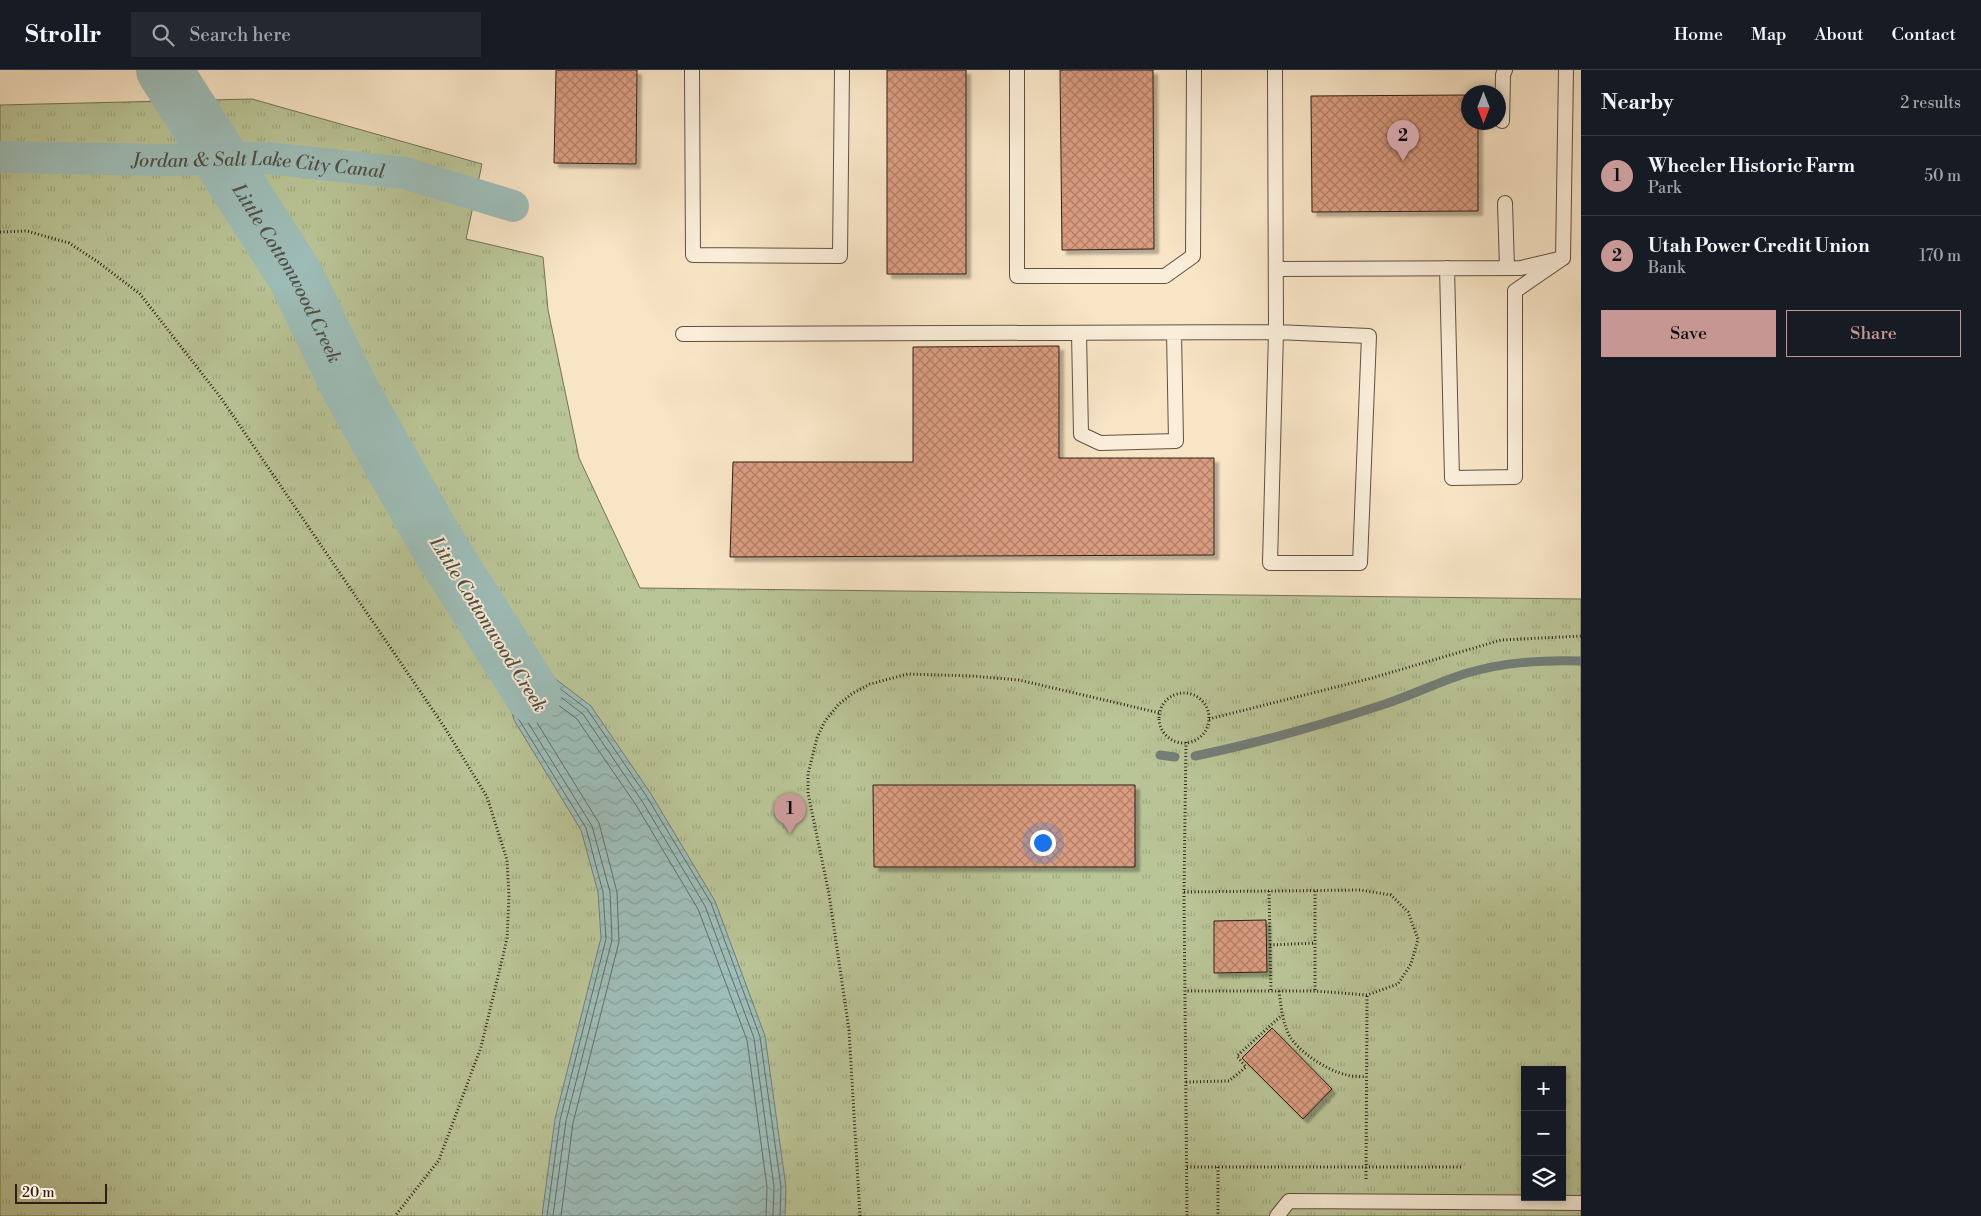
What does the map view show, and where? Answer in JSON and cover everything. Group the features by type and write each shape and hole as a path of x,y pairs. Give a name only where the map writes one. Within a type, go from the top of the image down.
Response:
{"lane":[{"path":"692,70 693,255 840,256 842,70"},
{"path":"1017,70 1017,276 1165,276 1193,256 1194,70"},
{"path":"683,334 1276,332 1369,336 1360,563 1270,563 1276,332 1275,70"},
{"path":"1503,85 1505,70"},
{"path":"1563,258 1566,70"},
{"path":"1505,203 1507,268"},
{"path":"1276,269 1521,268 1563,258"},
{"path":"1448,268 1452,478 1515,477 1515,291 1563,258"},
{"path":"1079,333 1081,434 1100,443 1176,441 1174,333"},
{"path":"1277,1216 1289,1201 1581,1203"}],"path":[{"path":"0,232 27,232 68,243 98,262 140,294 220,398 445,728 487,798 507,860 509,896 507,939 480,1047 439,1160 396,1216"},
{"path":"1209,719 1372,678 1501,640 1581,636"},
{"path":"860,1216 848,1030 828,894 808,793 808,774 817,738 825,721 839,704 861,688 888,678 908,674 1019,680 1160,714"},
{"path":"1187,693 1202,700 1209,719 1206,730 1194,741 1177,742 1164,732 1160,725 1160,714 1165,701 1171,696 1187,693"},
{"path":"1186,742 1184,892 1187,1216"},
{"path":"1184,892 1360,890 1391,895 1408,912 1418,939 1411,964 1398,984 1367,995 1315,991 1185,991"},
{"path":"1269,891 1271,991"},
{"path":"1315,891 1315,991"},
{"path":"1270,945 1315,943"},
{"path":"1279,991 1282,1015 1289,1035 1294,1042 1319,1063 1333,1071 1366,1077"},
{"path":"1366,1167 1367,995"},
{"path":"1186,1082 1229,1081 1246,1067 1237,1056 1282,1015"},
{"path":"1187,1167 1461,1167"},
{"path":"1218,1167 1218,1216"}],"green space":[{"path":"252,99 482,164 466,239 543,257 548,310 579,458 640,588 1581,599 1581,1216 0,1216 0,105"}],"water":[{"path":"491,630 591,706 651,794 715,901 765,1036 786,1187 785,1216 542,1216 555,1119 601,938 598,892 581,830 514,720"}],"building":[{"path":"556,70 637,70 636,164 554,163"},
{"path":"887,70 966,70 966,274 887,274"},
{"path":"1060,70 1153,70 1154,249 1062,250"},
{"path":"1461,95 1461,130 1478,130 1478,211 1312,212 1311,96"},
{"path":"1059,346 1059,458 1214,458 1214,555 730,557 733,462 913,462 913,347"},
{"path":"873,785 1135,785 1135,867 874,867"},
{"path":"1266,920 1267,972 1214,973 1214,921"},
{"path":"1272,1028 1332,1089 1303,1119 1242,1058"}],"waterway":[{"name":"Little Cottonwood Creek","path":"164,70 296,277 351,391 435,540 533,695"},
{"name":"Jordan & Salt Lake City Canal","path":"0,157 164,160 268,158 404,173 513,206"},
{"path":"1195,756 1336,720 1479,670 1522,663 1581,661"},
{"path":"1160,755 1175,757"}],"place":[{"name":"Utah Power Credit Union","path":"1403,161"},
{"name":"Wheeler Historic Farm","path":"790,834"}]}
